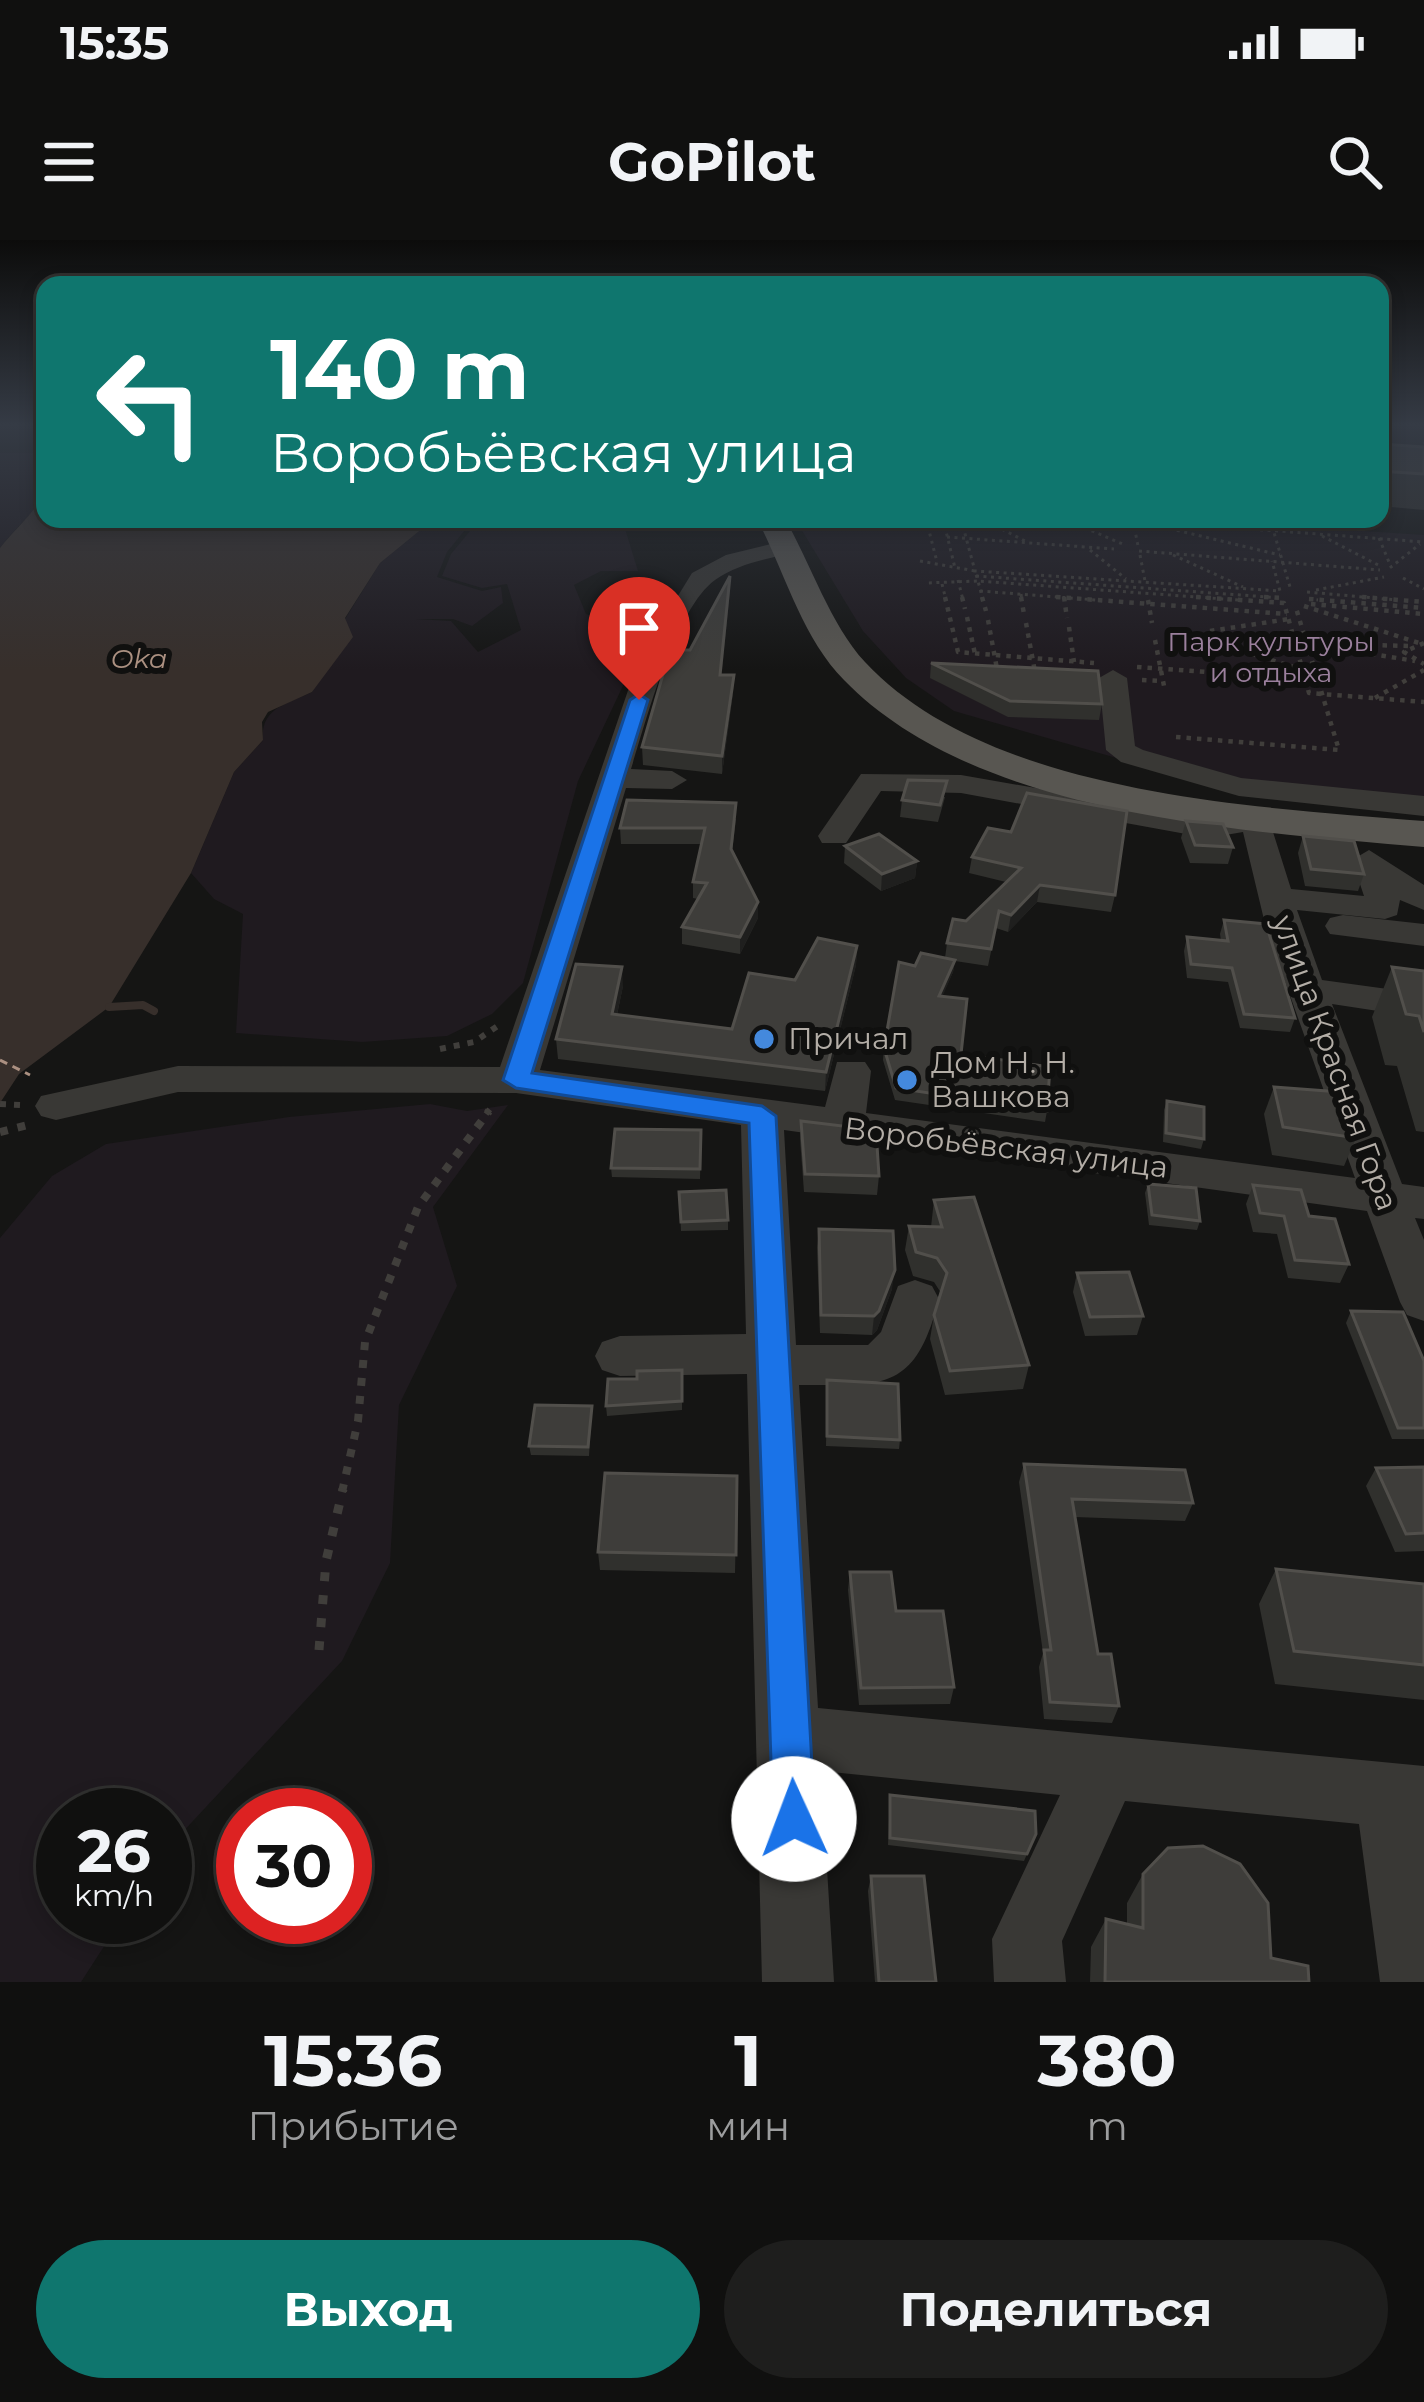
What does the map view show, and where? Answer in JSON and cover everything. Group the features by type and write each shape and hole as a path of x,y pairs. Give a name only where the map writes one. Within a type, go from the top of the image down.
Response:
{"main road":[{"path":"786,545 851,669 890,705 936,732 1056,777 1256,820 1424,834"}],"street":[{"path":"516,1080 651,661 701,578 786,545"},
{"path":"1113,678 1121,750 1132,756 1240,787 1424,806"},
{"path":"614,778 671,780"},
{"path":"834,836 872,781 961,784 1208,828 1256,820"},
{"name":"улица Красная Гора","path":"1256,820 1306,989 1403,1200 1424,1302"},
{"path":"1279,909 1385,908 1359,829"},
{"path":"1372,869 1424,900"},
{"path":"1279,909 1424,935"},
{"path":"1306,989 1424,1006"},
{"path":"844,1126 851,1071"},
{"name":"Воробьёвская улица","path":"56,1106 178,1079 516,1080 1403,1200"},
{"path":"762,1116 792,1738 798,1982"},
{"path":"620,1356 880,1365 903,1342 915,1299"},
{"path":"792,1738 1105,1772 1406,1796 1416,1982"},
{"path":"1030,1982 1027,1939 1105,1772"}],"path":[{"path":"928,528 938,568 1019,584 1280,591 1272,561"},
{"path":"945,528 955,569"},
{"path":"964,528 986,611"},
{"path":"999,528 1028,543"},
{"path":"1085,528 1125,545"},
{"path":"1135,528 1152,623"},
{"path":"1164,528 1281,558 1381,568 1317,533"},
{"path":"1245,528 1423,542"},
{"path":"1273,530 1290,587"},
{"path":"947,537 1114,549"},
{"path":"1379,538 1391,567 1423,542"},
{"path":"1087,547 1128,581 1146,588 1284,603 1309,692 1424,702"},
{"path":"1139,551 1281,558"},
{"path":"1169,554 1246,589"},
{"path":"920,561 937,562"},
{"path":"976,576 1282,598"},
{"path":"1384,577 1306,592 1424,608"},
{"path":"958,652 940,578 1128,581"},
{"path":"1403,578 1424,589"},
{"path":"958,580 965,609"},
{"path":"926,583 942,584"},
{"path":"1019,584 1024,614"},
{"path":"980,591 1288,616"},
{"path":"1064,597 1067,618"},
{"path":"1422,643 1308,603 1424,608"},
{"path":"1176,736 1339,749 1296,608"},
{"path":"1211,636 1288,616"},
{"path":"967,617 975,654"},
{"path":"988,620 996,669 1162,681"},
{"path":"1026,623 1035,675"},
{"path":"1069,628 1074,662"},
{"path":"1211,636 1295,643 1422,643"},
{"path":"1211,636 1303,670"},
{"path":"1155,640 1165,691"},
{"path":"1306,643 1415,662"},
{"path":"1376,698 1424,667 1404,652 1408,646"},
{"path":"319,1650 326,1562 358,1421 365,1342 418,1207 516,1080"}],"green space":[{"path":"0,507 34,507 29,515 0,548"},
{"path":"423,528 467,528 447,552 437,577 482,591 501,587 503,603 472,626 453,619 416,619 451,621 478,652 521,630 507,584 482,588 442,576 451,554 473,528 625,528 638,571 601,571 574,585 586,614 646,637 578,781 523,983 492,1014 447,1036 362,1042 236,1033 243,914 214,899 191,873 234,772 263,740 271,714 312,692 345,619 380,563"},
{"name":"Парк культуры и отдыха","path":"800,528 1363,528 1424,535 1424,813 1241,794 954,711 906,678 863,631"},
{"path":"430,1104 467,1111 508,1105 433,1207 457,1286 399,1405 390,1563 342,1661 224,1788 216,1788 216,1796 192,1822 192,1788 36,1788 36,1944 106,1944 81,1982 0,1982 0,1238 52,1176 106,1144 289,1117"}],"water":[{"name":"Oka","path":"36,507 36,528 423,528 380,563 345,618 353,637 312,692 268,712 262,722 263,740 234,772 191,873 109,1007 19,1074 0,1103 0,548"}],"building":[{"path":"730,576 720,675 734,675 722,756 642,747 670,650 690,650"},
{"path":"931,663 1098,671 1102,704 1010,701"},
{"path":"908,780 947,781 940,805 902,800"},
{"path":"1027,793 1127,811 1115,895 1040,885 1011,915 999,911 991,949 947,943 953,919 966,921 1021,868 972,857 988,828 1011,832"},
{"path":"627,800 736,803 731,849 758,902 740,937 682,927 707,883 693,882 705,828 620,828"},
{"path":"1186,821 1223,824 1233,847 1195,845"},
{"path":"879,834 917,861 882,874 845,846"},
{"path":"1303,836 1354,841 1364,874 1311,869"},
{"path":"1224,920 1266,924 1295,1018 1244,1014 1232,968 1191,964 1187,937 1228,941"},
{"path":"818,938 857,946 826,1072 556,1039 576,964 622,967 612,1014 732,1029 749,973 795,980"},
{"path":"921,953 955,960 939,996 967,999 961,1054 1050,1067 1047,1111 896,1088 884,1048 899,962 915,966"},
{"path":"1392,967 1424,971 1424,1032 1419,1016 1406,1014"},
{"path":"1274,1087 1340,1092 1356,1138 1283,1127"},
{"path":"1167,1101 1204,1107 1204,1139 1166,1133"},
{"path":"801,1121 876,1130 879,1176 805,1174"},
{"path":"615,1129 701,1130 700,1169 611,1168"},
{"path":"1148,1184 1196,1188 1200,1221 1152,1215"},
{"path":"1253,1185 1301,1190 1309,1216 1335,1219 1349,1264 1295,1260 1284,1216 1260,1213"},
{"path":"726,1190 728,1220 681,1222 679,1192"},
{"path":"974,1197 1029,1365 950,1371 934,1315 947,1273 937,1258 916,1252 909,1226 942,1227 934,1200"},
{"path":"819,1229 893,1231 895,1270 874,1316 821,1315"},
{"path":"1129,1272 1143,1316 1090,1317 1077,1273"},
{"path":"1351,1311 1403,1312 1424,1361 1424,1428 1398,1428"},
{"path":"682,1370 682,1401 606,1406 608,1379 637,1379 637,1371"},
{"path":"827,1380 898,1384 900,1440 827,1436"},
{"path":"535,1405 592,1406 588,1447 529,1446"},
{"path":"1024,1464 1185,1470 1193,1503 1072,1499 1098,1654 1111,1654 1119,1706 1050,1702 1044,1650 1051,1650"},
{"path":"1424,1467 1424,1533 1406,1534 1376,1468"},
{"path":"605,1473 737,1476 736,1555 598,1552"},
{"path":"1276,1569 1424,1584 1424,1665 1294,1651"},
{"path":"850,1572 891,1572 896,1611 943,1611 954,1687 861,1688"},
{"path":"890,1795 1035,1811 1036,1834 1027,1854 890,1838"},
{"path":"1203,1846 1240,1864 1268,1903 1271,1958 1308,1966 1309,1982 1105,1982 1106,1919 1143,1928 1143,1874 1168,1848"},
{"path":"871,1876 924,1876 936,1982 879,1982"}],"waterway":[{"path":"109,1007 143,1005 154,1011"}],"ferry route":[{"path":"0,1060 30,1075"}],"place":[{"name":"Причал","path":"764,1039"},
{"name":"Дом Н. Н. Вашкова","path":"907,1080"}],"route":[{"path":"639,700 516,1080 762,1116 794,1819"}]}
